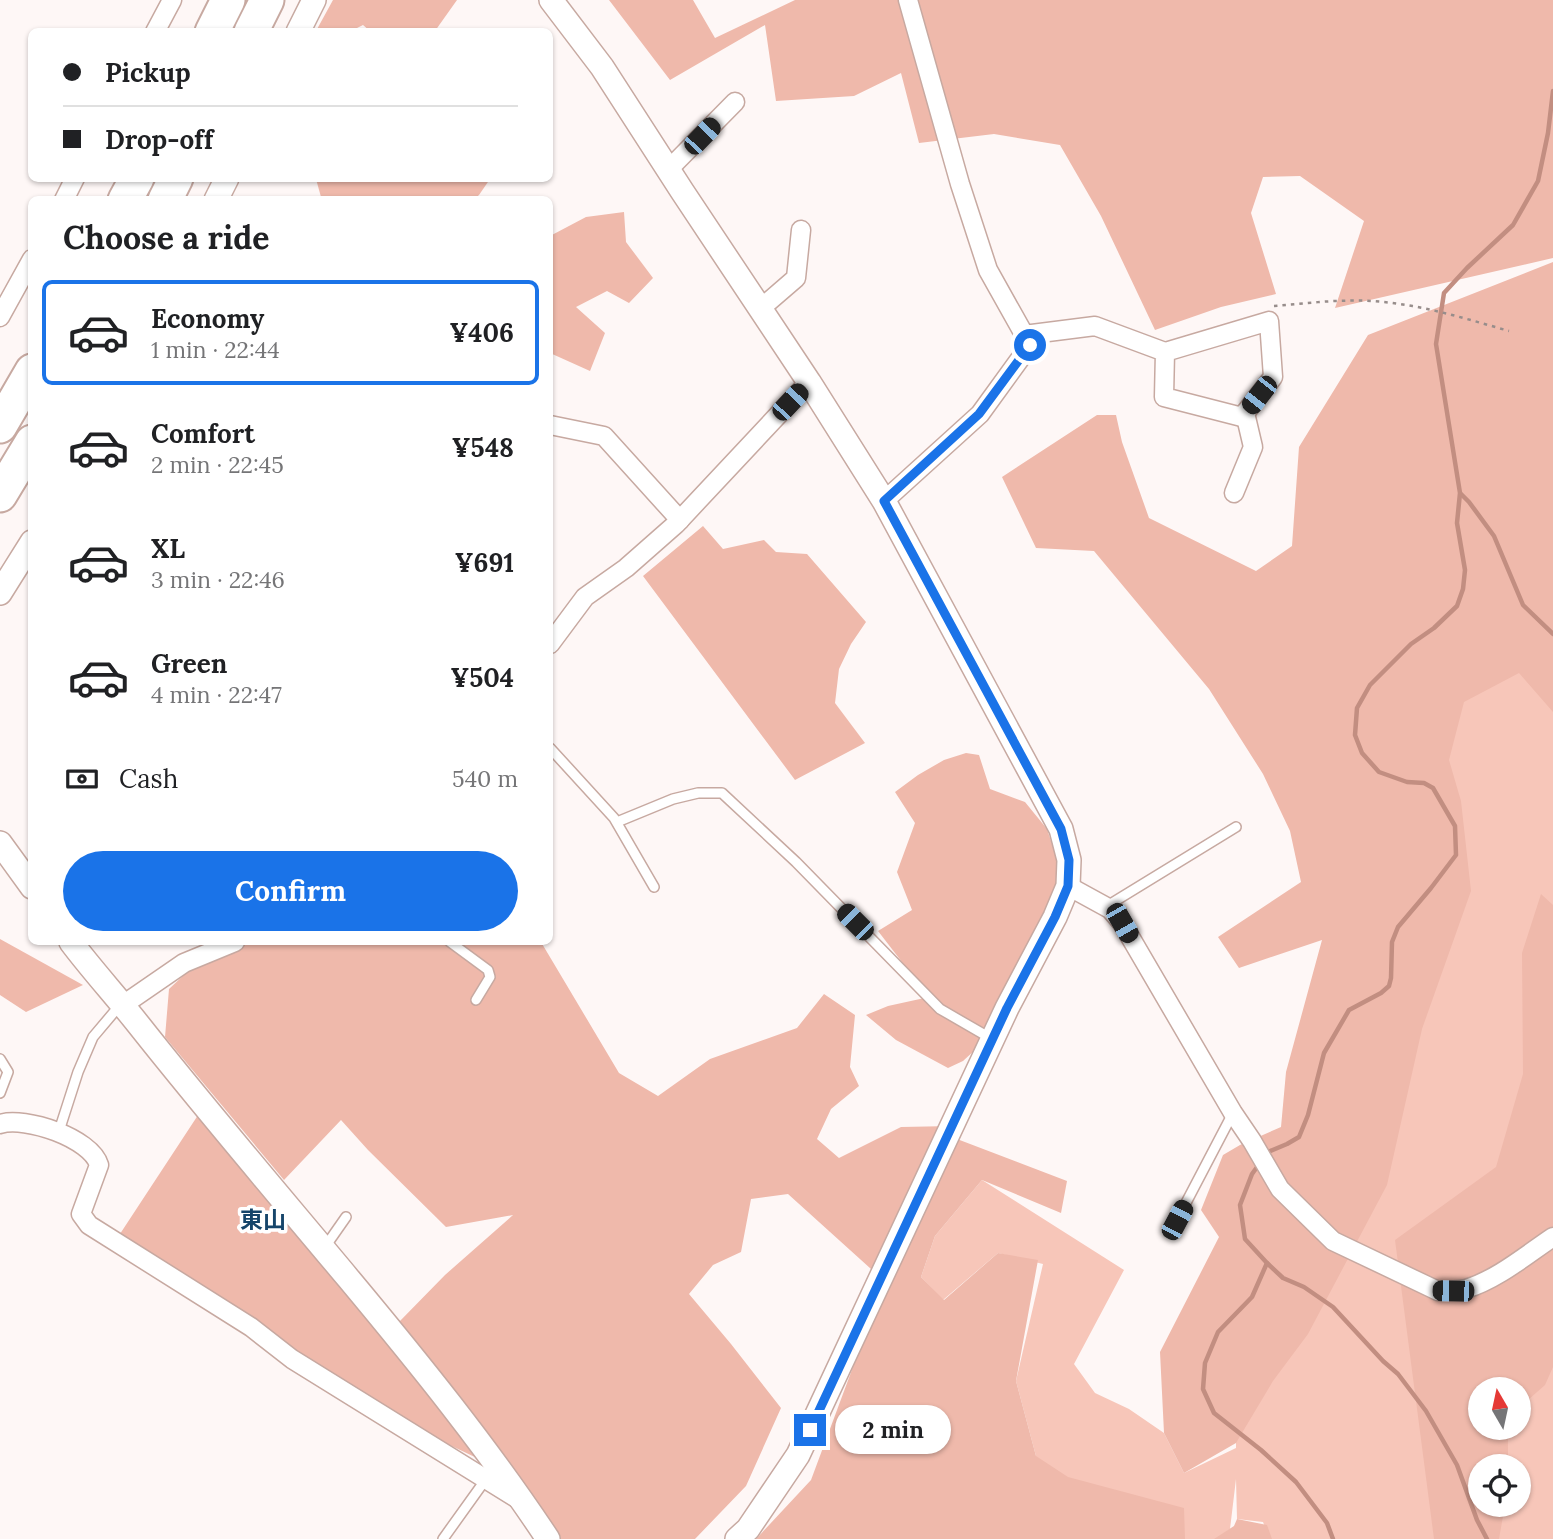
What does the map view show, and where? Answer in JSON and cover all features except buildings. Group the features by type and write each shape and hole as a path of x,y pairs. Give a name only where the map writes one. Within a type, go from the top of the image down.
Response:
{"highway":[{"path":"214,28 228,0"},
{"path":"253,28 267,0"},
{"path":"0,426 28,378"},
{"path":"0,495 28,449"}],"street":[{"path":"157,28 172,0"},
{"path":"300,28 314,0"},
{"path":"551,0 602,67 884,501 1061,829 1069,860 1068,886 1055,917 992,1039 799,1455 748,1529 737,1539"},
{"path":"884,501 979,414 1030,345 988,270 960,184 908,0"},
{"path":"668,170 735,102"},
{"path":"760,309 796,278 801,230"},
{"path":"0,317 28,266"},
{"path":"1024,335 1095,326 1165,352 1269,321 1273,377 1242,417 1164,397 1165,352"},
{"path":"553,640 585,597 626,568 680,520 809,382"},
{"path":"1234,493 1253,447 1245,413"},
{"path":"553,426 604,436 680,520"},
{"path":"0,593 28,548"},
{"path":"0,843 28,882"},
{"path":"1068,886 1110,909 1122,923 1280,1189 1333,1241 1438,1291 1453,1291 1466,1289 1493,1277 1553,1237"},
{"path":"73,945 429,1375 524,1502 548,1539"},
{"path":"122,1004 184,963 228,945"},
{"path":"1,1122 16,1122 59,1131 96,1156 99,1165 81,1214 89,1225 251,1327 292,1359 524,1502"}],"lane":[{"path":"553,751 617,822 654,887"},
{"path":"617,822 673,799 698,793 722,793 796,862 940,1009 992,1039"},
{"path":"1105,907 1236,827"},
{"path":"454,945 488,970 490,977 476,1000"},
{"path":"59,1131 78,1072 93,1037 122,1004"},
{"path":"0,1059 8,1072 0,1093"},
{"path":"1177,1220 1233,1113"},
{"path":"323,1249 346,1217"},
{"path":"443,1539 486,1479"}],"shaded area":[{"path":"333,0 457,0 437,28 366,28 363,25 357,28 318,28"},
{"path":"609,0 693,0 715,38 795,0 1553,0 1553,258 1335,308 1364,221 1300,176 1263,177 1251,213 1276,294 1221,307 1155,330 1101,216 1060,145 994,134 919,143 901,73 854,96 776,101 765,25 670,80"},
{"path":"317,182 488,182 478,196 321,196"},
{"path":"624,212 626,242 653,278 629,303 607,291 576,307 605,333 590,371 553,354 553,234 586,217"},
{"path":"1553,262 1553,712 1519,673 1464,702 1449,760 1461,801 1471,891 1422,1029 1387,1185 1308,1334 1273,1381 1236,1443 1184,1473 1164,1433 1160,1352 1219,1237 1201,1210 1223,1155 1281,1127 1286,1072 1322,940 1239,968 1218,937 1301,882 1290,831 1263,774 1209,689 1094,551 1036,548 1002,477 1097,415 1116,415 1122,442 1149,518 1256,571 1292,546 1299,447 1368,335"},
{"path":"1553,442 1553,1539 1270,1539 1263,1522 1237,1519 1236,1479 1230,1529 1216,1539 985,1539 1036,1456 1016,1381 1043,1264 998,1253 943,1300 921,1277 935,1236 982,1180 1124,1270 1074,1364 1095,1393 1129,1409 1164,1433 1184,1473 1236,1448 1220,1401"},
{"path":"703,526 723,549 764,540 776,552 807,554 866,622 839,669 835,703 865,743 795,780 643,576"},
{"path":"966,753 979,755 990,789 1025,802 1047,829 1061,871 1055,917 989,1037 963,1061 948,1068 896,1040 866,1015 888,1006 929,997 878,931 912,910 897,872 915,823 895,792 944,760"},
{"path":"1541,894 1553,905 1553,1367 1545,1385 1531,1397 1531,1377 1468,1377 1468,1440 1508,1440 1508,1454 1468,1454 1468,1517 1503,1517 1499,1539 1434,1539 1395,1240 1496,1167 1523,1074 1522,953"},
{"path":"0,939 83,985 26,1012 0,995"},
{"path":"216,945 543,945 619,1073 658,1096 710,1059 797,1028 824,994 855,1015 850,1067 859,1086 831,1109 817,1139 839,1158 901,1127 952,1126 957,1139 1067,1181 1061,1213 982,1180 935,1236 921,1277 944,1300 998,1253 1038,1260 1016,1381 1036,1456 1068,1477 1184,1508 1185,1539 756,1539 811,1480 902,1235 881,1278 788,1194 751,1199 741,1252 713,1265 689,1294 781,1408 746,1486 695,1539 560,1539 521,1479 376,1410 116,1240 204,1106 399,1322 445,1275 513,1215 446,1227 341,1120 284,1180 165,1037 169,989"},
{"path":"1237,1519 1267,1525 1272,1539 1214,1539 1234,1526"}],"waterway":[{"path":"1265,1156 1299,1137 1308,1115 1324,1053 1349,1010 1389,986 1392,942 1398,927 1456,855 1455,826 1433,788 1424,783 1407,782 1379,772 1362,753 1355,735 1357,708 1370,685 1411,644 1434,628 1457,606 1463,589 1465,570 1457,523 1460,493 1436,344 1444,293 1513,225 1538,181 1553,91"},
{"path":"1461,494 1494,536 1523,605 1553,634"},
{"path":"1260,1163 1252,1174 1240,1205 1245,1239 1283,1278 1304,1287 1333,1307 1398,1374 1426,1411 1457,1465 1477,1520 1487,1539"},
{"path":"1267,1263 1252,1297 1218,1332 1205,1363 1203,1389 1214,1413 1296,1482 1327,1523 1333,1539"}],"district":[{"name":"東山","path":"263,1219"}],"route":[{"path":"810,1430 1007,1008 1055,917 1068,886 1069,860 1061,829 884,501 979,414 1030,345"}]}
